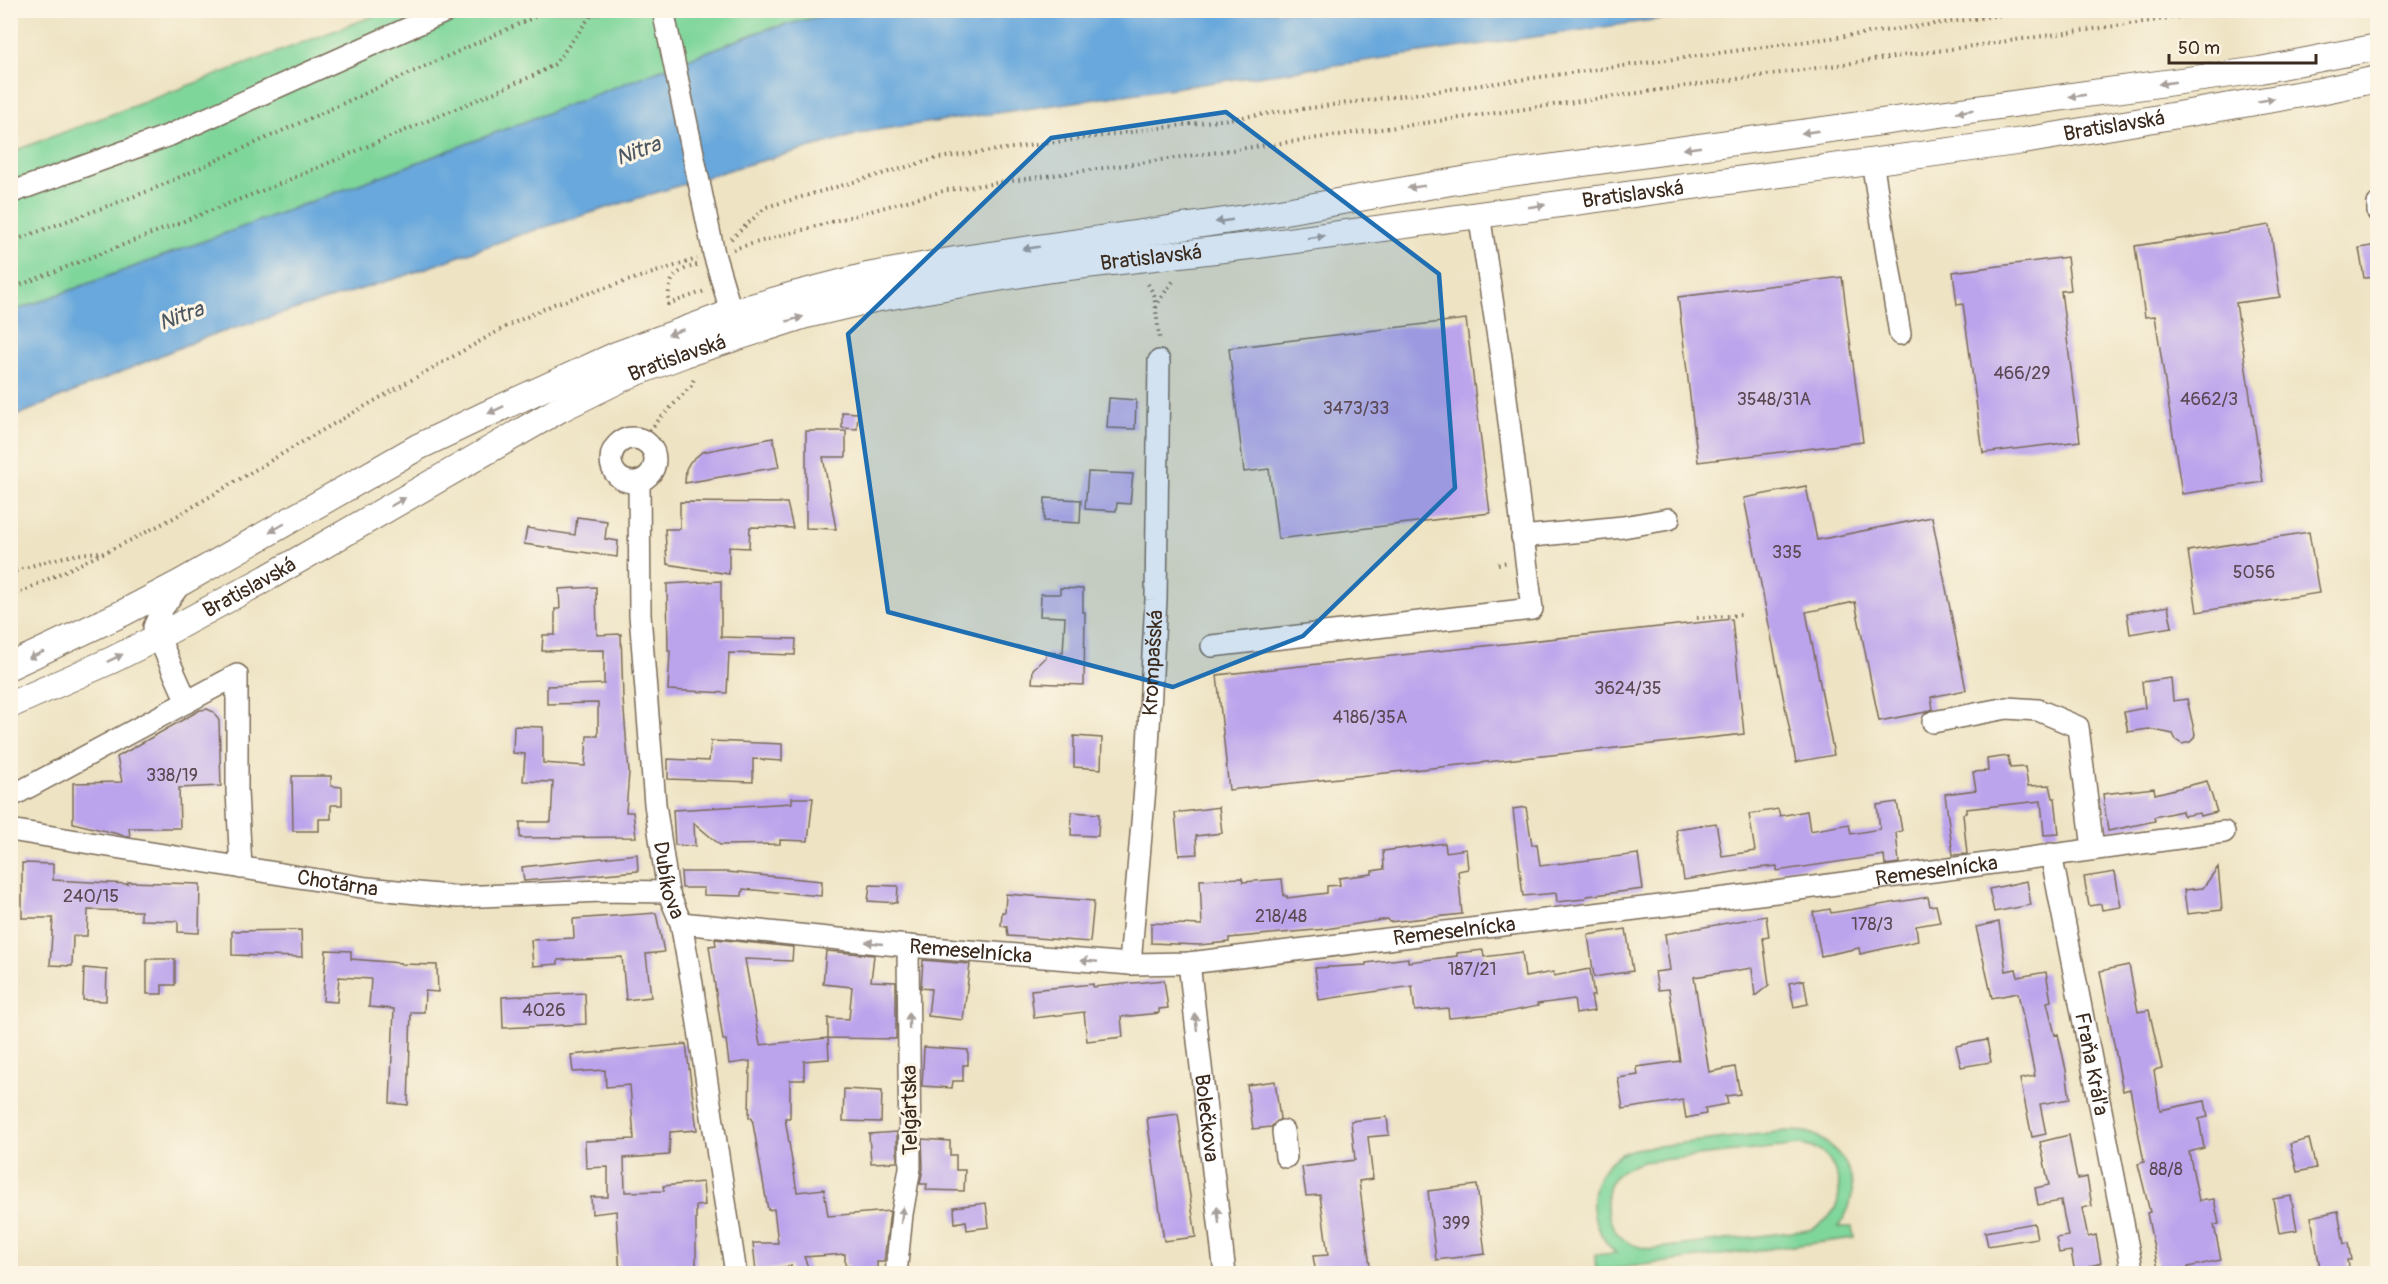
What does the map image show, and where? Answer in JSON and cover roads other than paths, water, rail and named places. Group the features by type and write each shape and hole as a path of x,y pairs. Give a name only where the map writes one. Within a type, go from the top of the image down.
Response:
{"main road":[{"name":"Bratislavská","path":"10,666 92,628 182,582 418,447 616,355 735,324 867,276 955,260 1245,218 1474,178 2203,78 2316,60 2378,47"},
{"path":"2203,78 2208,110"},
{"name":"Bratislavská","path":"10,705 158,637 267,578 560,409 735,324 806,315 959,283 1063,268 1258,245 2044,138 2378,79"},
{"path":"1868,124 1872,162"},
{"path":"1474,178 1479,214"}],"street":[{"path":"10,194 170,135 449,10"},
{"path":"663,10 707,224 735,324"},
{"path":"1872,162 1900,334"},
{"path":"2378,204 2378,212"},
{"path":"1212,646 1532,609 1501,357 1479,214"},
{"name":"Krompašská","path":"1130,964 1147,764 1156,600 1159,361"},
{"path":"634,438 641,439 652,448 656,462 651,474 639,482 624,480 618,476 611,462 615,448 620,443 634,438"},
{"name":"Dubíkova","path":"639,482 640,615 655,804 668,892 681,923 736,1274"},
{"path":"1522,537 1623,527 1669,519"},
{"path":"182,582 154,627 187,702"},
{"path":"10,797 237,675 237,791 241,868"},
{"path":"1933,722 2007,708 2038,710 2078,727 2093,849"},
{"name":"Chotárna","path":"10,830 367,888 458,897 602,891 668,892"},
{"name":"Remeselnícka","path":"681,923 908,946 1130,964 1189,963 1784,891 2224,832"},
{"name":"Fraňa Kráľa","path":"2051,854 2133,1274"},
{"name":"Telgártska","path":"896,1274 902,1214 910,1168 908,946"},
{"name":"Bolečkova","path":"1189,963 1225,1274"},
{"path":"1283,1131 1286,1157"}],"water":[{"name":"Nitra","path":"843,11 1716,11 870,131 739,167 513,237 407,275 200,339 11,418 11,312 419,162 764,30"}]}
